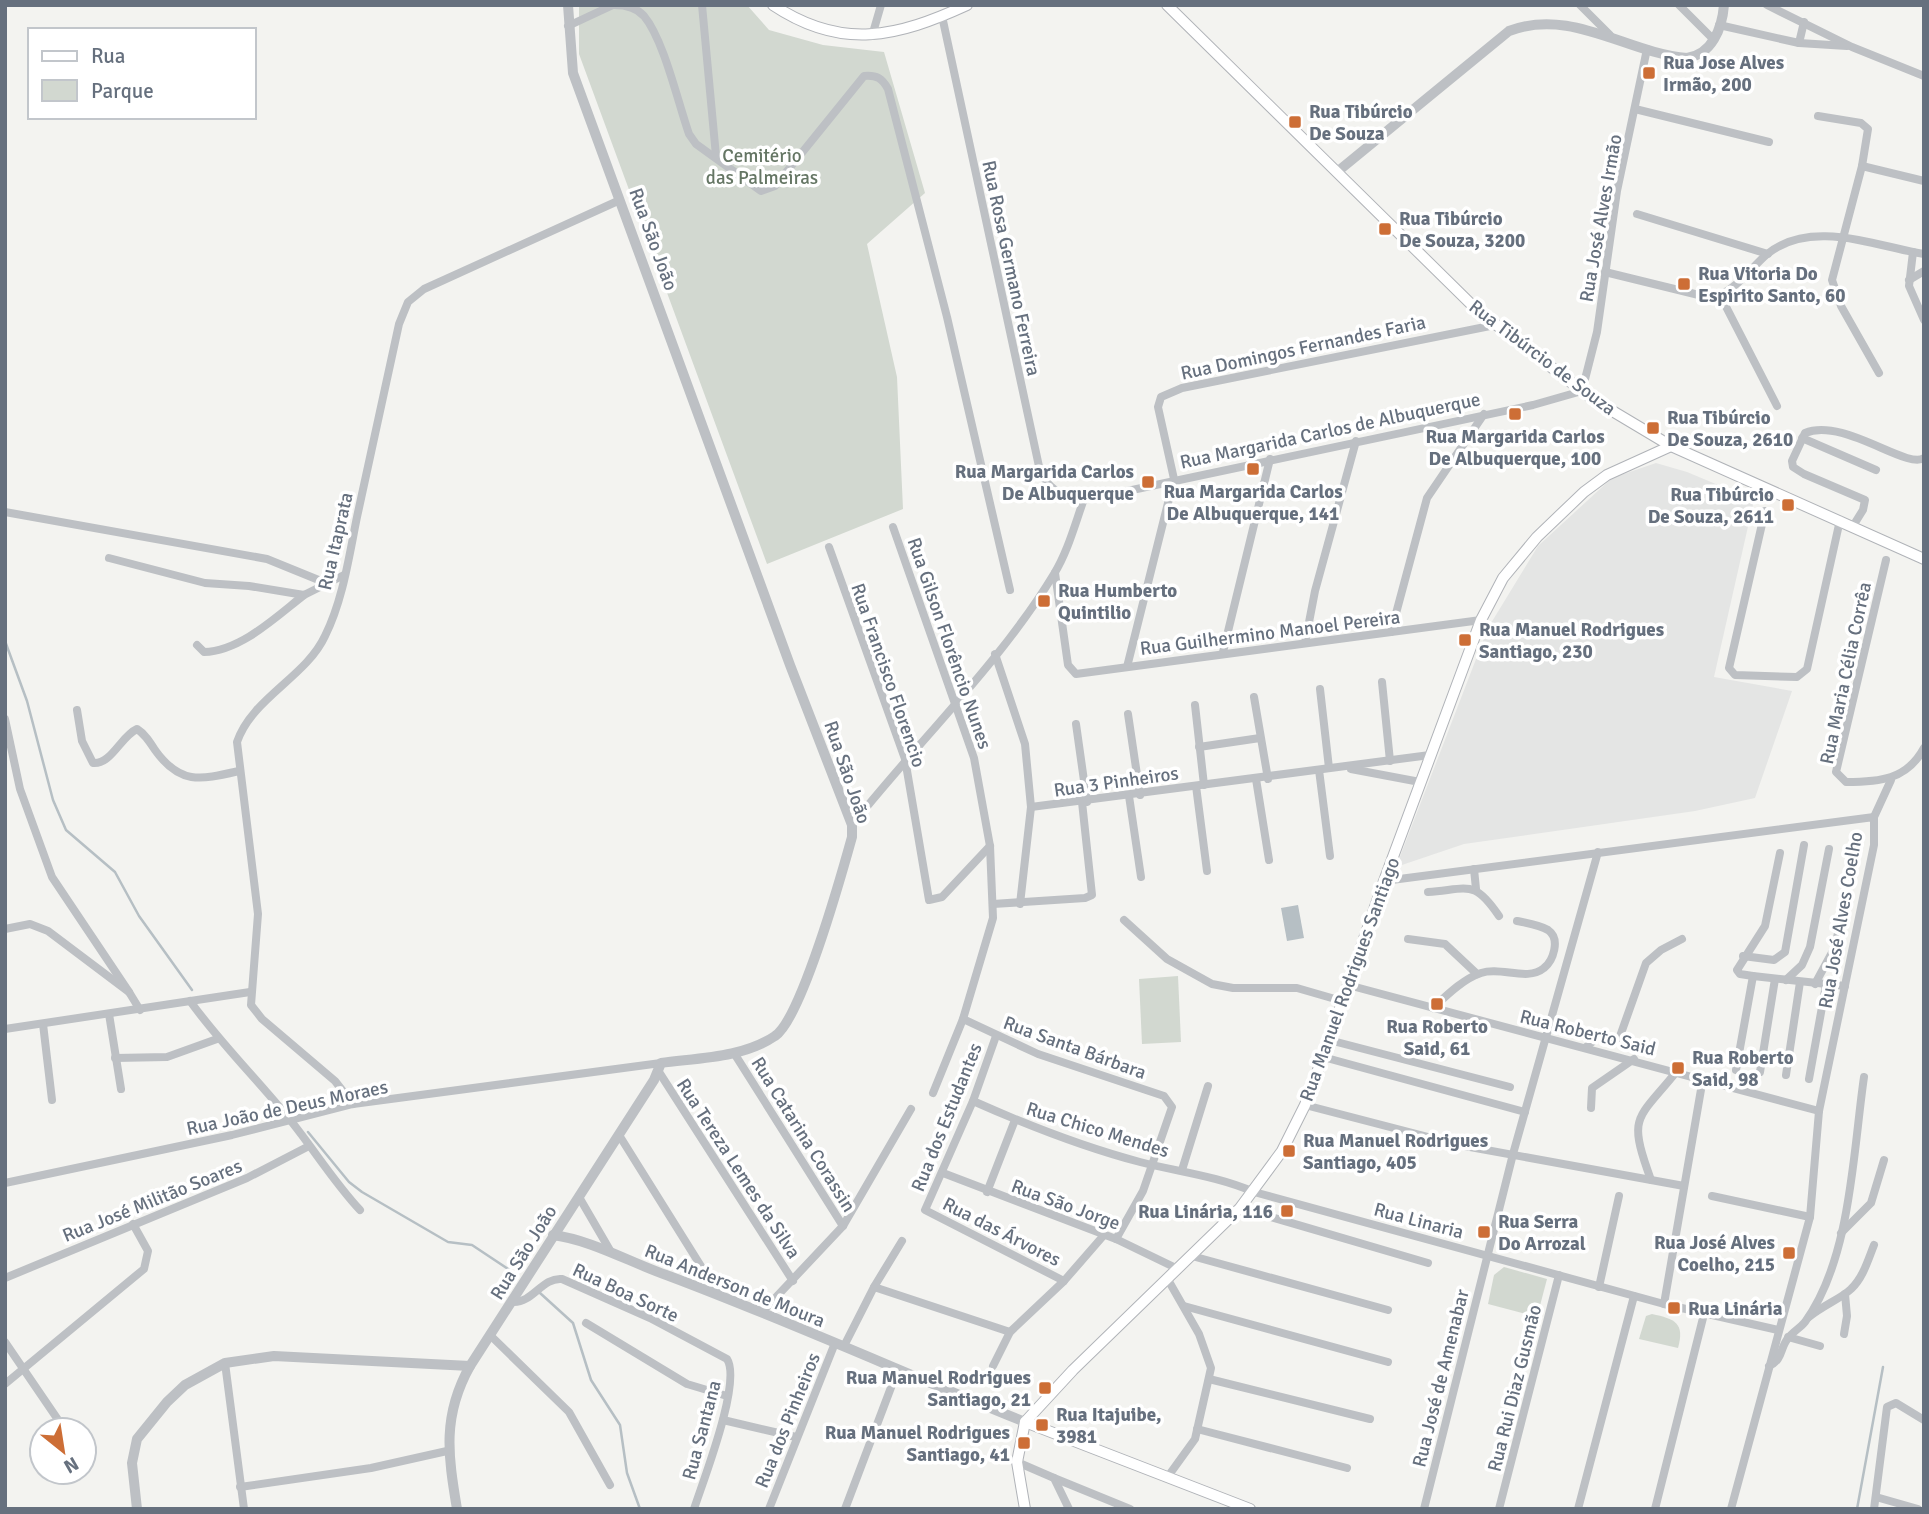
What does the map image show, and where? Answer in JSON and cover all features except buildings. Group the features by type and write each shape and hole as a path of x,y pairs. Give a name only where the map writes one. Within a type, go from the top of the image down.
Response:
{"main road":[{"path":"773,5 810,25 836,33 872,36 909,29 967,5"},
{"name":"Rua Tibúrcio de Souza","path":"1167,5 1495,325 1582,391 1671,446 1924,559"},
{"name":"Rua Manuel Rodrigues Santiago","path":"1026,1422 1176,1268 1192,1256 1240,1208 1282,1151 1305,1105 1323,1057 1384,880 1481,620 1503,578 1537,537 1584,492 1606,475 1671,446"},
{"path":"1025,1509 1017,1462 1026,1422 1169,1475 1250,1509"}],"street":[{"name":"Rua São João","path":"457,1509 447,1451 455,1400 470,1366 660,1067 734,1053 768,1040 785,1027 841,877 852,825 790,665 573,73 568,5"},
{"path":"568,26 614,5 633,8 642,15 654,31 689,134 703,149 761,191 768,190 864,76 874,75 883,79 911,173 1010,590"},
{"path":"702,5 716,156"},
{"path":"872,36 881,5"},
{"path":"1580,5 1610,35"},
{"path":"1679,5 1714,40"},
{"path":"1337,172 1509,32 1522,26 1555,24 1610,35 1647,49 1687,58 1702,54 1714,40 1724,5"},
{"path":"1767,5 1852,47 1924,76"},
{"name":"Rua Rosa Germano Ferreira","path":"942,16 1040,471 1057,494 1084,499"},
{"path":"1799,43 1804,22"},
{"path":"1719,25 1799,43 1852,47"},
{"name":"Rua José Alves Irmão","path":"1582,391 1597,332 1617,191 1647,49"},
{"path":"1635,109 1769,142"},
{"path":"1818,116 1866,126 1868,137 1862,166 1834,264 1834,290 1879,373"},
{"path":"1862,166 1924,181"},
{"name":"Rua Itaprata","path":"250,992 258,914 236,753 240,732 318,650 334,611 399,324 408,302 424,289 470,266 620,200"},
{"path":"1637,214 1768,254"},
{"path":"1605,272 1703,297 1720,295 1768,254 1792,239 1806,236 1843,238 1924,254"},
{"path":"1913,252 1909,280 1911,292 1924,320"},
{"path":"1909,280 1924,271"},
{"path":"1720,295 1777,406"},
{"name":"Rua Domingos Fernandes Faria","path":"1174,479 1158,407 1161,397 1168,391 1495,325"},
{"name":"Rua Margarida Carlos de Albuquerque","path":"1084,499 1582,391"},
{"path":"1391,632 1427,498 1484,414"},
{"path":"1853,526 1863,510 1865,500 1797,471 1792,461 1802,438 1815,430 1846,433 1912,461 1924,458"},
{"path":"1802,438 1877,470"},
{"path":"1305,643 1315,590 1356,441"},
{"path":"1223,652 1270,459"},
{"path":"1127,667 1174,479"},
{"path":"852,825 995,654 1055,573 1084,499"},
{"path":"1765,511 1729,668 1735,675 1803,675 1807,669 1840,520"},
{"path":"5,512 267,559 326,583"},
{"name":"Rua Gilson Florêncio Nunes","path":"893,527 974,758 990,846 993,904 989,932 963,1019 933,1093"},
{"name":"Rua Francisco Florencio","path":"829,547 905,759 927,897 933,901 942,897 990,846"},
{"path":"109,558 205,583 259,587 304,595"},
{"name":"Rua Maria Célia Corrêa","path":"1886,560 1836,772 1846,782 1891,779"},
{"name":"Rua Guilhermino Manoel Pereira","path":"1055,573 1068,665 1076,674 1223,652 1481,620"},
{"path":"197,645 204,652 230,645 265,624 304,595 344,575"},
{"name":"Rua 3 Pinheiros","path":"995,654 1025,744 1031,807 1268,779 1341,767"},
{"path":"1382,682 1390,761"},
{"path":"1320,689 1329,768"},
{"path":"1254,697 1268,779"},
{"path":"1195,705 1207,871"},
{"path":"77,710 82,741 93,763 105,761 128,734 137,729 143,733 165,764 184,777 216,776 239,771"},
{"path":"1128,714 1140,794"},
{"path":"5,719 20,789 52,877 140,1010"},
{"path":"993,904 1085,898 1093,893 1076,724"},
{"path":"1199,747 1260,738"},
{"path":"1874,817 1891,779 1911,767 1924,748"},
{"path":"1341,767 1430,755"},
{"path":"1341,767 1420,782"},
{"path":"1318,770 1330,856"},
{"path":"1256,779 1269,860"},
{"path":"1129,796 1141,877"},
{"path":"1020,904 1031,807"},
{"name":"Rua José Alves Coelho","path":"1384,880 1874,817 1874,845 1819,1111 1810,1217 1731,1509"},
{"path":"1743,956 1774,960 1785,952 1804,845"},
{"path":"1815,984 1835,947 1856,848"},
{"path":"1786,980 1802,965 1810,947 1829,849"},
{"name":"Rua José de Amenabar","path":"1424,1509 1513,1154 1598,852"},
{"path":"1780,852 1765,926 1760,937 1743,956 1737,970 1741,974 1753,976 1845,986"},
{"path":"1474,869 1476,890"},
{"path":"1427,892 1476,890 1484,894 1499,916"},
{"path":"1124,920 1167,958 1212,984 1233,988 1297,988 1342,1001"},
{"path":"1433,1008 1477,974 1503,970 1531,974 1549,963 1554,950 1553,935 1541,928 1517,921"},
{"path":"5,929 30,924 48,931 129,992"},
{"path":"1408,939 1445,944 1477,974"},
{"path":"1586,1047 1597,1039 1619,1039 1646,963 1661,950 1682,939"},
{"path":"1736,1070 1753,976"},
{"path":"1760,1072 1775,979"},
{"path":"1786,1075 1800,982"},
{"name":"Rua Roberto Said","path":"1348,985 1677,1070 1819,1111"},
{"path":"1809,1079 1826,985"},
{"path":"5,1029 250,992 255,1011 335,1081 354,1104"},
{"path":"190,1002 217,1039 291,1121 333,1182 360,1210"},
{"path":"109,1014 121,1089"},
{"name":"Rua Santa Bárbara","path":"963,1019 1038,1054 1164,1096 1172,1107 1154,1164"},
{"path":"43,1024 52,1100"},
{"name":"Rua dos Estudantes","path":"925,1210 973,1101 996,1036"},
{"path":"115,1058 167,1057 217,1039"},
{"path":"1329,1040 1510,1087"},
{"name":"Rua Catarina Corassin","path":"734,1053 843,1226 911,1110"},
{"path":"1323,1057 1525,1112"},
{"path":"1591,1108 1592,1088 1634,1059"},
{"name":"Rua João de Deus Moraes","path":"5,1183 291,1121 354,1104 660,1067"},
{"name":"Rua Tereza Lemes da Silva","path":"660,1067 793,1281"},
{"path":"1651,1180 1639,1150 1637,1129 1644,1107 1677,1070"},
{"path":"1807,1319 1829,1272 1841,1233 1864,1077"},
{"path":"1664,1304 1703,1078"},
{"path":"1182,1170 1208,1086"},
{"name":"Rua Chico Mendes","path":"973,1101 1015,1120 1154,1164 1224,1179 1254,1192"},
{"path":"1305,1105 1459,1145 1684,1186"},
{"path":"987,1192 1015,1120"},
{"path":"619,1135 719,1295"},
{"name":"Rua José Militão Soares","path":"5,1278 247,1178 309,1146"},
{"path":"1841,1233 1871,1203 1884,1160"},
{"path":"1116,1239 1154,1164"},
{"name":"Rua São Jorge","path":"943,1173 1116,1239 1176,1268"},
{"name":"Rua Linaria","path":"1254,1192 1664,1304 1778,1330"},
{"path":"1600,1287 1619,1196"},
{"path":"1712,1196 1810,1217"},
{"path":"579,1197 613,1256"},
{"path":"1240,1208 1428,1263"},
{"name":"Rua das Árvores","path":"925,1210 1064,1281"},
{"path":"565,1217 576,1238"},
{"path":"5,1384 144,1269 148,1251 133,1224"},
{"path":"762,1312 843,1226"},
{"name":"Rua Anderson de Moura","path":"553,1235 576,1238 613,1256 762,1312 1026,1422"},
{"path":"993,1366 1010,1332 1064,1281 1104,1235"},
{"path":"840,1345 902,1241"},
{"path":"1769,1366 1779,1360 1788,1337 1828,1302 1845,1294 1856,1283 1874,1245"},
{"path":"1192,1256 1388,1310"},
{"name":"Rua Rui Diaz Gusmão","path":"1499,1509 1559,1275"},
{"path":"1167,1278 1211,1361 1197,1429 1189,1449 1169,1475"},
{"name":"Rua Boa Sorte","path":"513,1302 523,1301 550,1280 562,1279 650,1318 727,1359"},
{"path":"874,1287 1010,1332"},
{"path":"1844,1334 1847,1316 1845,1294"},
{"path":"1578,1509 1634,1296"},
{"path":"1184,1306 1388,1362"},
{"path":"1655,1509 1704,1314"},
{"path":"586,1323 687,1384 727,1396"},
{"path":"491,1336 569,1412 610,1485"},
{"path":"1788,1337 1820,1346"},
{"path":"5,1342 55,1416"},
{"name":"Rua dos Pinheiros","path":"769,1509 796,1437 840,1345"},
{"path":"137,1509 132,1463 138,1439 149,1422 185,1385 225,1363 274,1356 470,1366"},
{"name":"Rua Santana","path":"694,1509 723,1420 732,1374 727,1359"},
{"path":"225,1363 244,1509"},
{"path":"845,1509 898,1369"},
{"path":"1209,1379 1370,1419"},
{"path":"1874,1509 1887,1407 1896,1403 1924,1420"},
{"path":"723,1420 796,1437"},
{"path":"1197,1429 1347,1468"},
{"path":"240,1487 371,1468 447,1451"},
{"path":"1017,1462 1126,1508"},
{"path":"1054,1478 1069,1509"},
{"path":"1876,1497 1918,1509"}],"shaded area":[{"path":"1656,463 1687,472 1754,500 1714,677 1792,691 1755,798 1695,811 1464,844 1396,867 1488,628 1538,546 1612,478"},
{"path":"1298,905 1304,938 1287,941 1281,908"}],"green space":[{"name":"Cemitério das Palmeiras","path":"579,5 747,5 769,30 823,45 884,52 925,193 867,244 897,377 903,509 767,564 579,54"},
{"path":"1178,976 1181,1042 1142,1044 1139,979"},
{"path":"1504,1267 1547,1279 1537,1317 1488,1304 1494,1275"},
{"path":"1652,1314 1672,1320 1676,1324 1680,1333 1678,1348 1639,1339 1646,1316"}],"waterway":[{"path":"5,641 27,701 53,800 66,830 115,872 139,916 192,990"},
{"path":"308,1132 349,1182 362,1192 448,1242 472,1245 514,1273"},
{"path":"540,1293 573,1323 591,1380 620,1425 627,1473 640,1509"},
{"path":"1857,1509 1883,1367"}],"place":[{"name":"Rua Jose Alves Irmão, 200","path":"1649,73"},
{"name":"Rua Tibúrcio De Souza","path":"1295,122"},
{"name":"Rua Tibúrcio De Souza, 3200","path":"1385,229"},
{"name":"Rua Vitoria Do Espirito Santo, 60","path":"1684,284"},
{"name":"Rua Margarida Carlos De Albuquerque, 100","path":"1515,414"},
{"name":"Rua Tibúrcio De Souza, 2610","path":"1653,428"},
{"name":"Rua Margarida Carlos De Albuquerque, 141","path":"1253,469"},
{"name":"Rua Margarida Carlos De Albuquerque","path":"1148,482"},
{"name":"Rua Tibúrcio De Souza, 2611","path":"1788,505"},
{"name":"Rua Humberto Quintilio","path":"1044,601"},
{"name":"Rua Manuel Rodrigues Santiago, 230","path":"1465,640"},
{"name":"Rua Roberto Said, 61","path":"1437,1004"},
{"name":"Rua Roberto Said, 98","path":"1678,1068"},
{"name":"Rua Manuel Rodrigues Santiago, 405","path":"1289,1151"},
{"name":"Rua Linária, 116","path":"1287,1211"},
{"name":"Rua Serra Do Arrozal","path":"1484,1232"},
{"name":"Rua José Alves Coelho, 215","path":"1789,1253"},
{"name":"Rua Linária","path":"1674,1308"},
{"name":"Rua Manuel Rodrigues Santiago, 21","path":"1045,1388"},
{"name":"Rua Itajuibe, 3981","path":"1042,1425"},
{"name":"Rua Manuel Rodrigues Santiago, 41","path":"1024,1443"}]}
